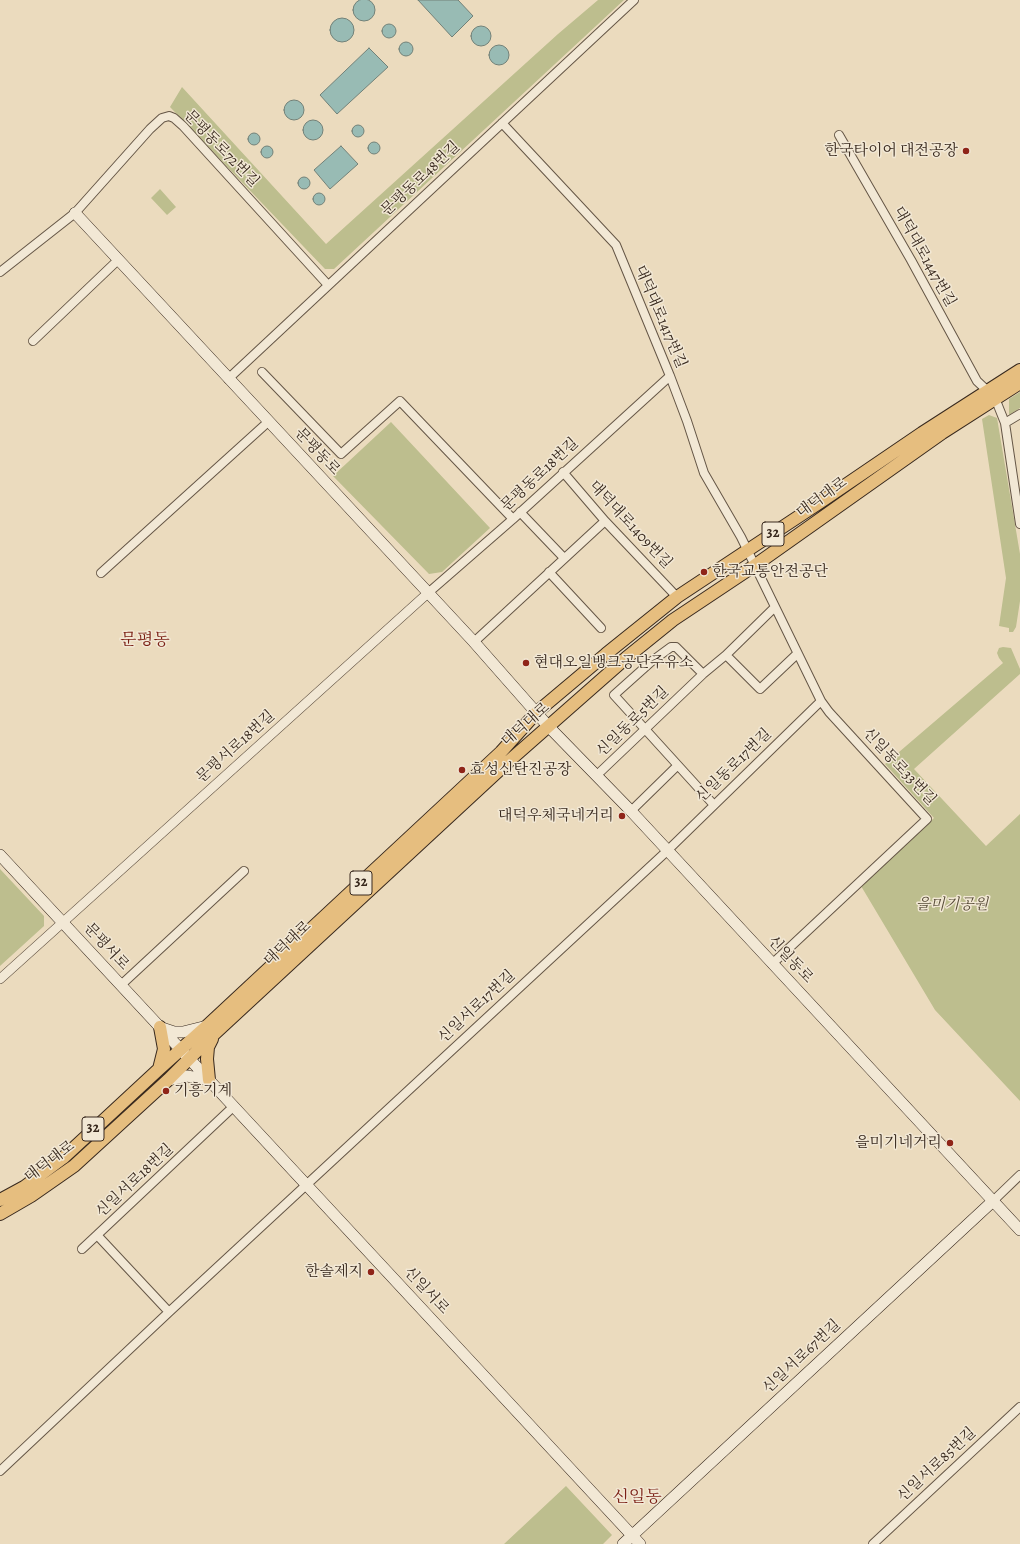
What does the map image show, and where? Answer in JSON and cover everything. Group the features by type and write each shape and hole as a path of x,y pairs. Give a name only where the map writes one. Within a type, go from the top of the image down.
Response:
{"main road":[{"name":"문평동로","path":"75,213 474,642 537,712"},
{"name":"대덕대로","path":"0,1200 24,1187 63,1158 158,1069 180,1050 211,1030 548,726 673,620 754,566 881,476 991,394 1020,370"},
{"name":"대덕대로","path":"0,1214 31,1196 74,1166 168,1080 189,1059 211,1030 501,752 537,712 606,654 677,597 922,433 991,394 1020,383"},
{"name":"신일동로","path":"537,712 548,726 631,811 1020,1230"},
{"name":"문평서로","path":"0,855 189,1059"},
{"path":"158,1069 164,1049 160,1027 174,1032 211,1030 206,1059 209,1080 187,1076 168,1080"},
{"name":"신일서로","path":"189,1059 307,1184 640,1544"},
{"name":"신일서로67번길","path":"623,1544 993,1200"}],"street":[{"name":"문평동로48번길","path":"228,379 328,284 634,0"},
{"name":"문평동로72번길","path":"75,213 150,129 162,118 169,116 174,118 183,126 328,284"},
{"name":"대덕대로1417번길","path":"502,123 616,246 670,376 704,473 741,537 746,551"},
{"name":"대덕대로1447번길","path":"839,135 915,267 977,381 991,394"},
{"path":"0,272 75,213"},
{"path":"33,341 118,260"},
{"path":"262,372 341,454 400,402 513,519"},
{"name":"문평동로18번길","path":"428,593 513,519 670,376"},
{"path":"991,394 1005,423 1020,524"},
{"path":"1005,423 1020,414"},
{"path":"101,573 268,422"},
{"name":"대덕대로1409번길","path":"563,472 605,521 677,597"},
{"path":"520,512 564,558"},
{"path":"474,642 605,521"},
{"name":"신일동로33번길","path":"746,551 821,701 829,712 927,818 772,964"},
{"path":"549,572 601,628"},
{"name":"문평서로18번길","path":"0,979 428,593"},
{"name":"신일동로5번길","path":"597,775 703,674 726,655 775,607"},
{"path":"703,674 676,647 671,647 652,661 614,695 714,805"},
{"path":"726,655 760,689 797,654"},
{"name":"신일동로17번길","path":"667,851 821,701"},
{"path":"631,811 677,766"},
{"name":"신일서로17번길","path":"307,1184 667,851"},
{"path":"120,985 244,871"},
{"name":"신일서로18번길","path":"169,1312 97,1235 233,1107"},
{"path":"993,1200 1020,1175"},
{"path":"0,1471 307,1184"},
{"path":"82,1249 97,1235"},
{"name":"신일서로85번길","path":"873,1544 1020,1407"}],"green space":[{"path":"598,0 624,0 334,269 325,269 170,107 182,87 326,244 558,34"},
{"path":"160,189 176,207 167,215 151,198"},
{"path":"1020,392 1020,408 1009,415 1009,399"},
{"path":"989,415 997,418 1020,554 1020,601 1016,627 1013,632 1009,632 1009,628 999,626 1006,578 982,419"},
{"path":"391,422 490,528 442,572 429,574 333,476"},
{"name":"을미기공원","path":"999,648 1011,648 1020,669 1020,674 914,769 986,846 1020,814 1020,1101 935,1010 861,886 934,818 885,764 1003,663 997,653"},
{"path":"0,869 44,916 44,926 0,966"},
{"path":"566,1486 612,1535 603,1544 504,1544"}],"water":[{"path":"360,-1 368,-1 375,6 375,14 368,21 360,21 353,14 353,6"},
{"path":"418,0 458,0 473,16 452,37"},
{"path":"342,18 347,19 353,25 353,35 347,41 342,42 337,41 331,35 330,30 331,25 337,19"},
{"path":"386,24 392,24 396,28 396,34 392,38 386,38 382,34 382,28"},
{"path":"481,26 488,29 491,36 488,43 481,46 474,43 471,36 474,29"},
{"path":"403,42 409,42 413,46 413,52 409,56 403,56 399,52 399,46"},
{"path":"499,45 506,48 509,55 506,62 499,65 492,62 489,55 492,48"},
{"path":"369,48 388,67 337,114 320,95"},
{"path":"294,100 301,103 304,110 301,117 294,120 287,117 284,110 287,103"},
{"path":"313,120 320,123 323,130 320,137 313,140 306,137 303,130 306,123"},
{"path":"356,125 360,125 364,131 360,137 356,137 352,133 352,129"},
{"path":"252,133 256,133 260,139 256,145 252,145 248,141 248,137"},
{"path":"372,142 376,142 380,148 376,154 372,154 368,150 368,146"},
{"path":"265,146 269,146 273,152 269,158 265,158 261,154 261,150"},
{"path":"341,146 358,164 330,189 314,170"},
{"path":"306,177 309,178 309,188 302,189 299,188 298,181 299,178"},
{"path":"321,193 324,194 324,204 317,205 314,204 313,197 314,194"}],"place":[{"name":"한국타이어 대전공장","path":"966,151"},
{"name":"한국교통안전공단","path":"704,572"},
{"name":"현대오일뱅크공단주유소","path":"526,663"},
{"name":"효성신탄진공장","path":"462,770"},
{"name":"대덕우체국네거리","path":"622,816"},
{"name":"기흥기계","path":"166,1091"},
{"name":"을미기네거리","path":"950,1143"},
{"name":"한솔제지","path":"371,1272"}],"district":[{"name":"문평동","path":"145,641"},
{"name":"신일동","path":"637,1498"}]}
